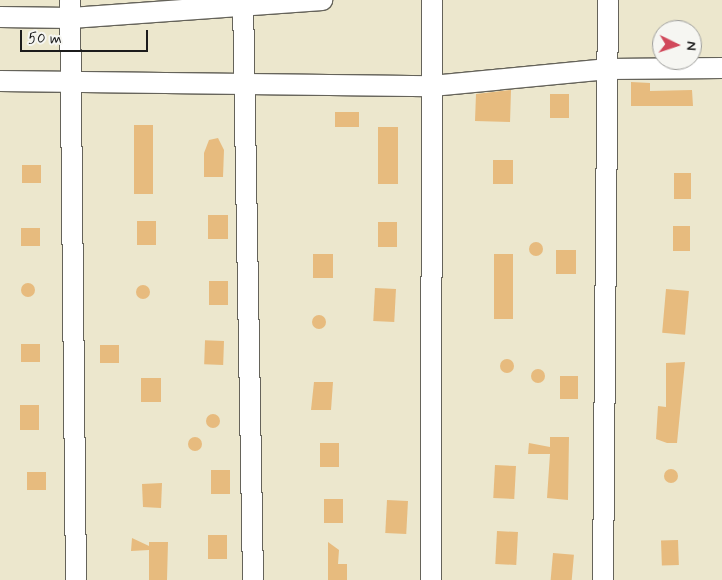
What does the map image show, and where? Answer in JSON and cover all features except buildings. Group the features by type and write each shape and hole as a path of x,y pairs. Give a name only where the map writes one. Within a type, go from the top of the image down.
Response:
{"street":[{"path":"0,17 70,9 322,0"},
{"path":"431,580 432,0"},
{"path":"603,580 608,0"},
{"path":"243,3 253,580"},
{"path":"70,9 76,580"},
{"path":"0,81 432,86 608,69 722,68"}]}
